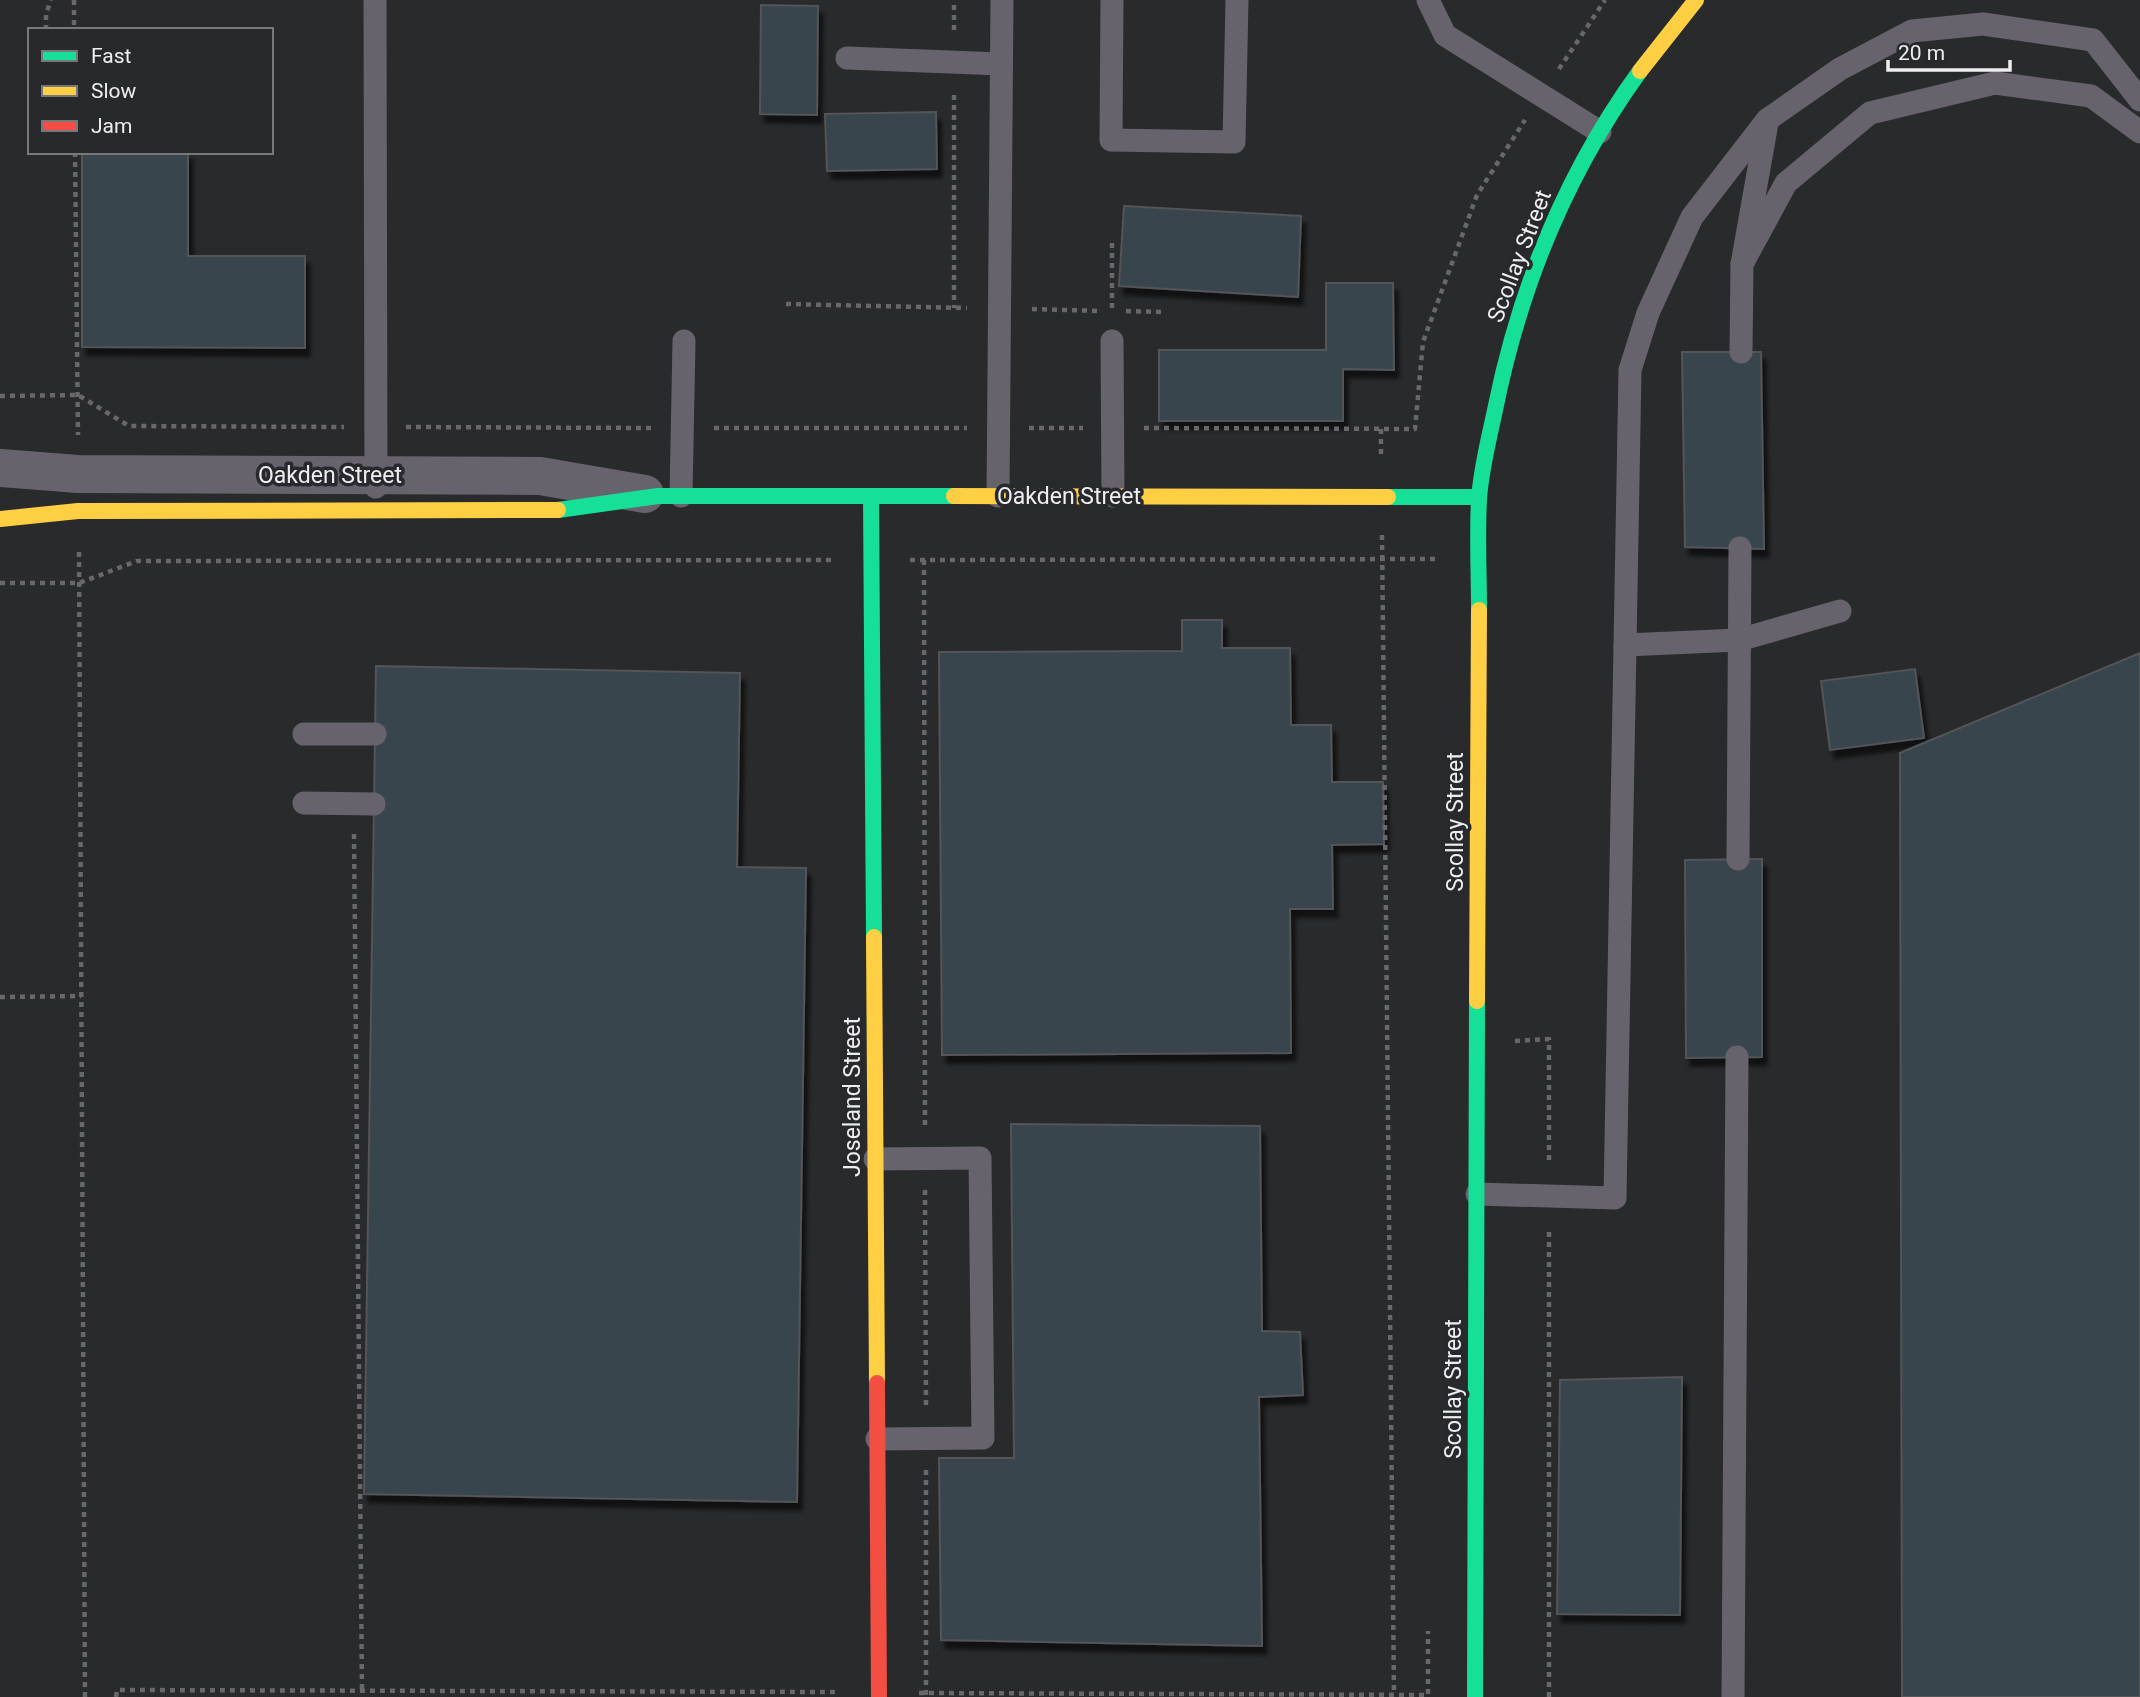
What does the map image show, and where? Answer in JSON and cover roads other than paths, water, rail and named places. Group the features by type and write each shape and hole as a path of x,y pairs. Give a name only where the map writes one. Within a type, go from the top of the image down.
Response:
{"street":[{"name":"Scollay Street","path":"1475,1697 1479,497 1493,408 1516,321 1551,223 1600,132 1669,32 1696,0"},
{"name":"Oakden Street","path":"0,468 376,493"},
{"name":"Oakden Street","path":"0,519 78,511 376,493 540,476 670,496 1479,497"},
{"name":"Joseland Street","path":"871,496 879,1695"}],"lane":[{"path":"375,0 376,493"},
{"path":"998,496 1002,0"},
{"path":"1112,0 1111,140 1234,142 1237,0"},
{"path":"1428,0 1445,35 1600,132"},
{"path":"1477,1195 1615,1198 1630,370 1648,313 1692,217 1767,120 1840,69 1912,30 1983,24 2093,40 2140,100"},
{"path":"847,58 1001,64"},
{"path":"1742,264 1786,183 1870,113 1996,83 2091,96 2140,132"},
{"path":"1741,352 1742,264 1767,120"},
{"path":"670,496 682,428 684,341"},
{"path":"1112,341 1113,496"},
{"path":"1738,859 1740,548"},
{"path":"1625,645 1740,640 1840,611"},
{"path":"304,734 375,734"},
{"path":"304,803 364,804"},
{"path":"1733,1697 1737,1057"},
{"path":"876,1159 980,1158 983,1438 877,1439"}]}
